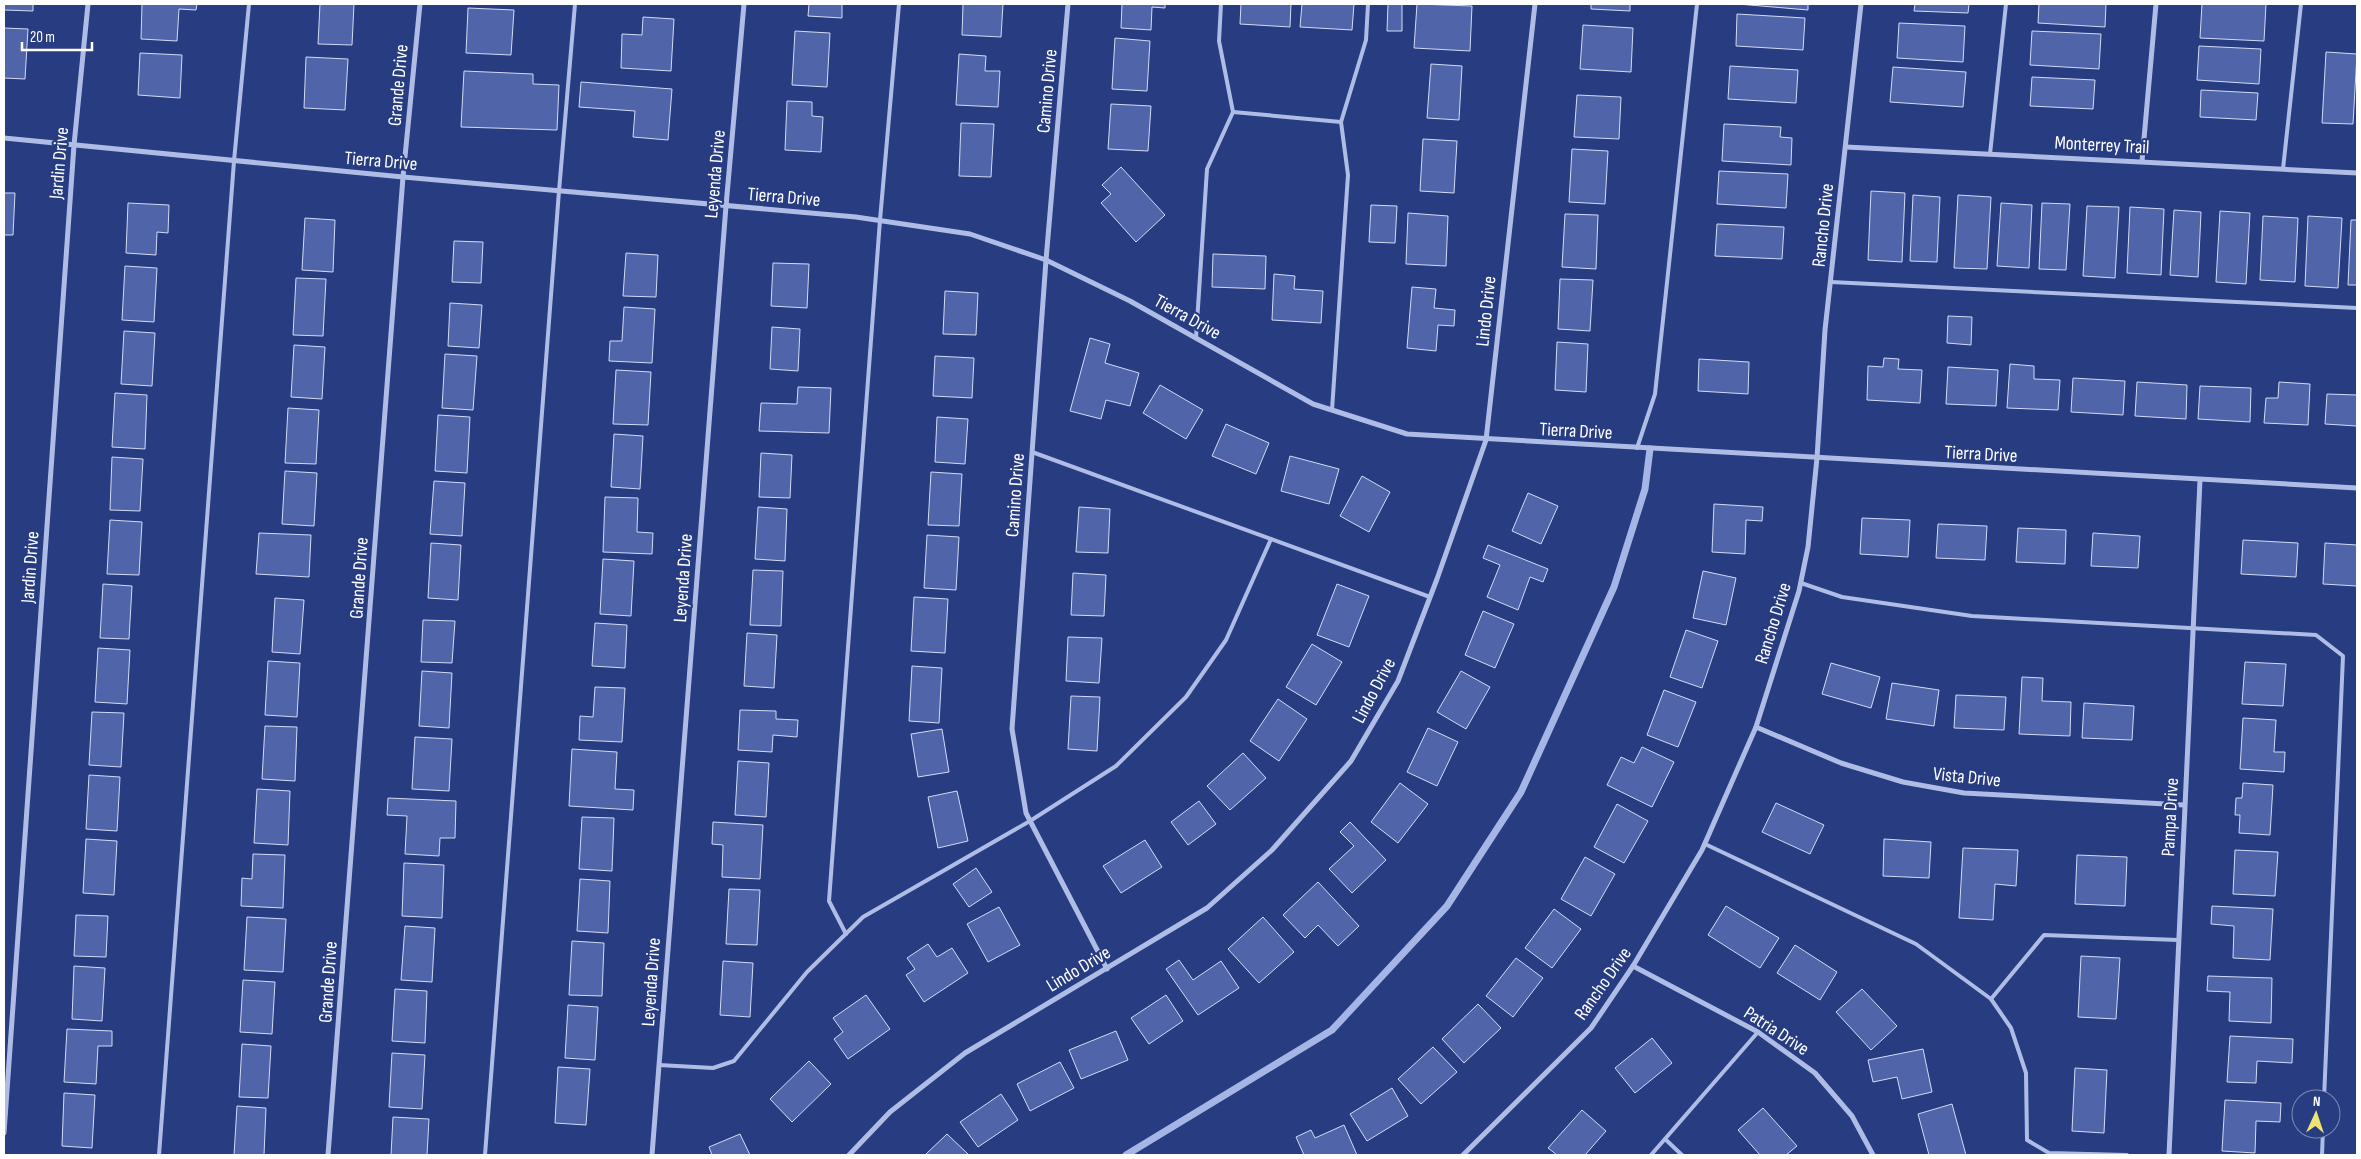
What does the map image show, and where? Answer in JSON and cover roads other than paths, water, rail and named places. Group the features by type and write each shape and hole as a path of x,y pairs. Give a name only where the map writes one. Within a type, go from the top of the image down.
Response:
{"street":[{"name":"Jardin Drive","path":"4,1134 74,145 88,4"},
{"name":"Grande Drive","path":"328,1155 403,177 420,4"},
{"name":"Leyenda Drive","path":"652,1155 726,206 744,4"},
{"name":"Camino Drive","path":"1068,4 1046,260 1012,729 1026,813 1107,969"},
{"name":"Lindo Drive","path":"849,1155 890,1112 966,1053 1208,908 1272,850 1350,761 1398,681 1486,440 1535,4"},
{"name":"Rancho Drive","path":"1463,1155 1590,1028 1633,966 1705,844 1756,727 1800,582 1808,547 1825,330 1860,4"},
{"path":"2142,161 2156,4"},
{"name":"Tierra Drive","path":"4,138 403,177 880,220 970,234 1046,260 1130,301 1313,404 1407,434 1486,440 2357,488"},
{"name":"Monterrey Trail","path":"1846,147 2357,173"},
{"name":"Pampa Drive","path":"2169,1155 2200,480"},
{"name":"Vista Drive","path":"1756,727 1841,763 1902,782 1964,793 2184,805"},
{"name":"Patria Drive","path":"1633,966 1758,1032 1815,1073 1852,1116 1873,1155"}],"lane":[{"path":"159,1155 234,161 249,4"},
{"path":"485,1155 575,4"},
{"path":"846,934 829,902 880,220 899,4"},
{"path":"1196,338 1207,169 1232,112 1219,41 1221,4"},
{"path":"1332,410 1348,175 1341,122 1366,40 1368,4"},
{"path":"1637,448 1655,394 1697,4"},
{"path":"1990,154 2006,4"},
{"path":"2284,169 2301,4"},
{"path":"1232,112 1341,122"},
{"path":"1831,282 2357,308"},
{"path":"1032,452 1430,597"},
{"path":"659,1065 713,1068 734,1061 807,972 863,917 1030,821 1116,766 1186,697 1226,640 1271,539"},
{"path":"1800,582 1842,598 1972,616 2316,636 2343,656 2324,1089"},
{"path":"1705,844 1916,944 1990,999 2011,1028 2026,1072 2027,1140 2049,1153 2127,1155"},
{"path":"1990,999 2044,935 2178,940"},
{"path":"1651,1155 1758,1032"},
{"path":"1666,1139 1682,1155"},
{"path":"2322,1155 2323,1139"}],"waterway":[{"path":"1126,1155 1332,1030 1447,906 1521,792 1614,587 1645,489 1650,449"}]}
